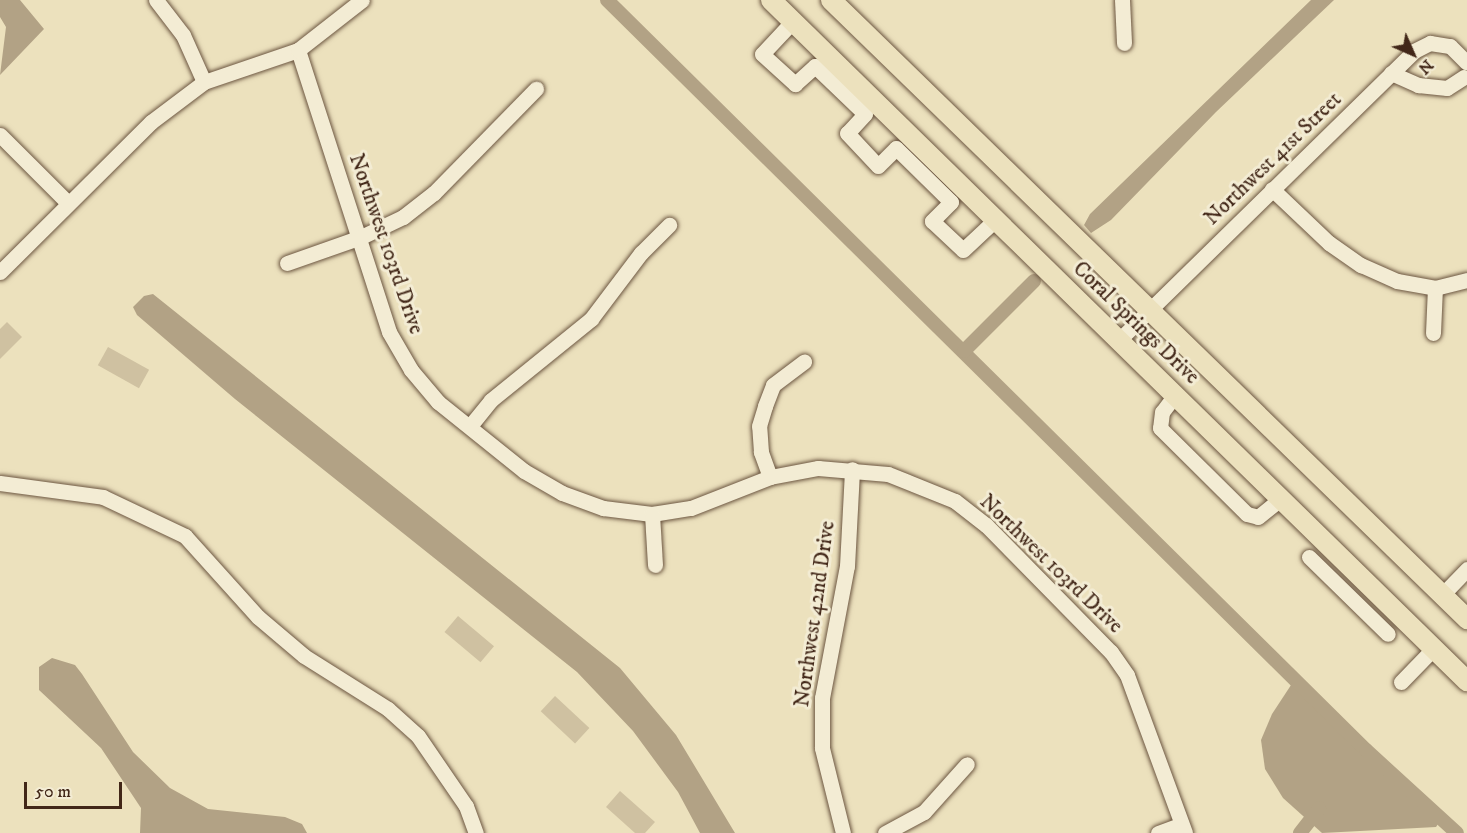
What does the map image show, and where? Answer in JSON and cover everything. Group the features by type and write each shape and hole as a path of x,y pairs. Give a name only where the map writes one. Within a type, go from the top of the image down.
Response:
{"main road":[{"name":"Coral Springs Drive","path":"771,0 793,21 871,108 996,219 1467,681"},
{"name":"Coral Springs Drive","path":"831,0 1467,619"}],"street":[{"path":"156,0 183,35 204,82"},
{"path":"0,272 151,122 204,82 298,50 362,0"},
{"path":"1122,0 1124,43"},
{"path":"793,21 762,54 795,84 815,66 871,108 847,133 878,166 896,148 951,202 932,221 963,249 996,219"},
{"name":"Northwest 41st Street","path":"1119,340 1391,73 1430,43 1450,46 1466,70"},
{"name":"Northwest 103rd Drive","path":"298,50 361,237 389,332 411,370 438,402 524,471 562,493 603,508 652,514 691,508 770,477 818,468 852,469 888,474 955,501 986,525 1087,623 1127,675 1182,829"},
{"path":"1391,73 1418,85 1447,88 1466,70"},
{"path":"287,263 361,237 403,217 434,193 536,89"},
{"path":"0,135 68,202"},
{"path":"1272,189 1329,243 1361,266 1397,281 1435,288 1467,280"},
{"path":"470,426 491,400 591,320 641,253 669,225"},
{"path":"1433,333 1435,288"},
{"path":"770,477 761,452 759,426 765,405 773,385 804,362"},
{"path":"1175,396 1162,412 1160,428 1215,483 1247,514 1258,516 1280,499"},
{"name":"Northwest 42nd Drive","path":"843,833 822,748 822,698 847,566 852,469"},
{"path":"0,483 103,497 185,536 258,617 304,656 388,709 418,736 466,806 476,833"},
{"path":"652,514 655,565"},
{"path":"1309,557 1388,634"},
{"path":"1442,595 1467,569"},
{"path":"1350,597 1365,582"},
{"path":"1401,682 1433,649"},
{"path":"885,833 924,812 967,764"},
{"path":"1158,833 1182,829"}],"shaded area":[{"path":"0,0 20,0 44,29 0,75 6,27 0,17"},
{"path":"1311,0 1334,0 1216,112 1111,220 1091,233 1084,225 1090,214"},
{"path":"153,294 620,668 676,735 735,833 700,833 678,792 633,731 577,672 235,399 137,315 133,307 144,296"},
{"path":"7,322 22,337 0,359 0,329"},
{"path":"108,347 149,370 139,388 98,365"},
{"path":"458,616 494,646 481,662 445,632"},
{"path":"52,658 75,665 133,752 170,788 208,809 285,817 302,824 307,833 140,833 141,808 101,748 39,690 39,667"},
{"path":"1295,679 1442,818 1436,827 1322,833 1283,798 1265,769 1261,740 1272,714"},
{"path":"555,696 589,728 575,743 541,711"},
{"path":"620,791 655,822 645,833 635,833 606,807"}],"waterway":[{"path":"607,0 1366,750 1457,833"},
{"path":"964,351 1034,281"},
{"path":"1300,833 1319,809"}]}
